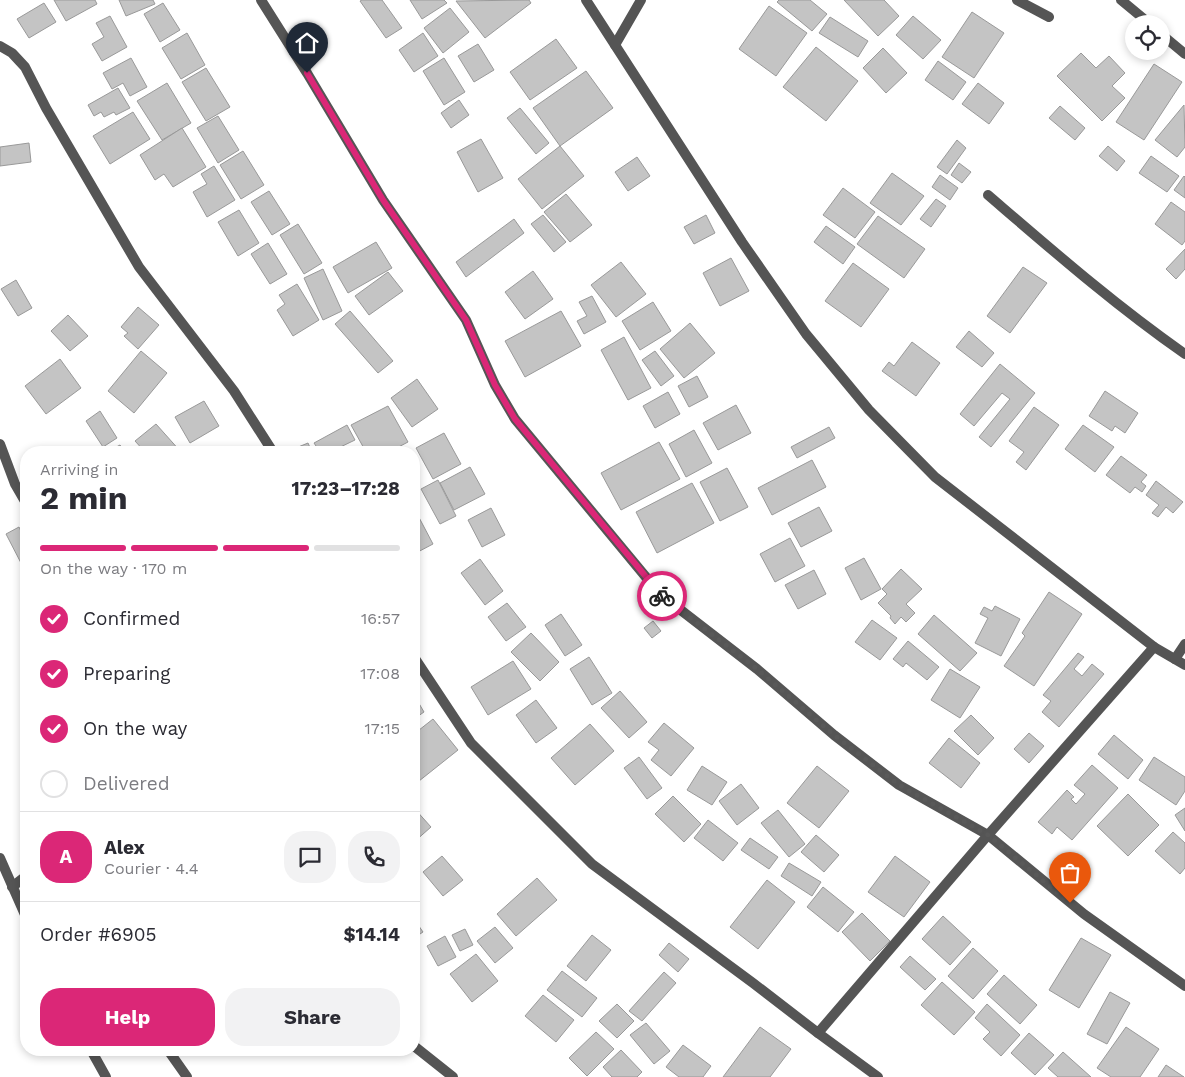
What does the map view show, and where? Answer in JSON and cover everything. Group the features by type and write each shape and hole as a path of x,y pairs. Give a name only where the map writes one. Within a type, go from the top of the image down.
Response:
{"street":[{"path":"261,0 383,200 466,320 495,385 515,419 660,594 757,669 834,735 899,785 988,835 1084,914 1185,986"},
{"path":"586,0 747,250 806,334 869,410 935,477 1154,647 1185,665"},
{"path":"614,45 641,0"},
{"path":"1017,0 1049,17"},
{"path":"1121,0 1139,15"},
{"path":"1170,42 1185,54"},
{"path":"0,46 12,53 25,67 46,108 139,267 234,391 269,446"},
{"path":"988,195 1152,331 1185,354"},
{"path":"0,444 20,493"},
{"path":"1175,658 1185,644"},
{"path":"818,1034 988,835 1154,647"},
{"path":"420,666 471,743 592,864 878,1077"},
{"path":"0,858 20,904"},
{"path":"12,887 20,881"},
{"path":"420,1051 453,1077"},
{"path":"94,1056 106,1077"},
{"path":"172,1056 187,1077"}],"building":[{"path":"54,0 95,0 97,4 66,21"},
{"path":"119,0 153,0 155,4 126,16"},
{"path":"382,0 402,28 386,38 360,1"},
{"path":"410,0 444,0 447,3 422,19"},
{"path":"529,0 531,3 485,38 456,1"},
{"path":"779,0 810,0 827,14 812,31 777,2"},
{"path":"844,0 884,0 899,16 878,36"},
{"path":"44,3 56,22 29,38 17,19"},
{"path":"163,3 180,30 160,42 144,14"},
{"path":"769,6 807,33 776,76 739,49"},
{"path":"450,8 469,32 443,53 424,28"},
{"path":"972,12 1004,33 974,78 942,57"},
{"path":"110,16 127,47 102,61 92,44 104,37 96,23"},
{"path":"913,16 941,40 923,59 896,35"},
{"path":"830,17 868,41 858,57 819,33"},
{"path":"187,33 205,65 181,79 162,48"},
{"path":"423,33 438,56 414,72 399,50"},
{"path":"556,39 577,68 530,100 510,72"},
{"path":"478,44 494,70 474,82 458,56"},
{"path":"816,47 858,81 826,121 783,87"},
{"path":"883,48 907,73 886,93 863,68"},
{"path":"1081,53 1096,68 1109,56 1125,73 1112,86 1125,98 1102,121 1057,76"},
{"path":"131,58 147,87 130,96 123,83 112,89 103,73"},
{"path":"444,58 465,92 444,105 423,71"},
{"path":"938,61 966,82 953,100 925,80"},
{"path":"1154,64 1182,82 1144,140 1116,122"},
{"path":"206,68 230,107 206,121 182,82"},
{"path":"586,71 613,108 560,146 533,108"},
{"path":"167,83 191,123 162,140 137,101"},
{"path":"978,83 1004,103 989,124 962,104"},
{"path":"118,88 130,108 116,115 114,112 104,117 101,112 94,116 88,105"},
{"path":"459,100 469,115 451,128 441,113"},
{"path":"1184,105 1185,147 1177,157 1155,140"},
{"path":"1060,106 1085,128 1075,140 1049,118"},
{"path":"520,108 549,143 536,154 507,118"},
{"path":"133,112 150,139 110,164 93,136"},
{"path":"218,116 239,150 218,163 197,128"},
{"path":"182,128 206,167 173,187 164,174 155,180 140,155"},
{"path":"481,139 503,178 478,192 457,152"},
{"path":"957,140 966,148 947,174 937,167"},
{"path":"29,143 31,162 0,166 0,147"},
{"path":"560,146 584,176 542,209 518,179"},
{"path":"1108,146 1125,161 1117,171 1099,156"},
{"path":"243,151 264,185 241,199 220,165"},
{"path":"1151,156 1179,176 1167,192 1139,173"},
{"path":"637,157 650,176 628,191 615,172"},
{"path":"959,163 971,172 962,183 951,175"},
{"path":"214,166 235,200 207,217 193,192 207,184 201,174"},
{"path":"892,173 924,196 901,225 870,203"},
{"path":"940,175 958,188 950,200 932,187"},
{"path":"1185,177 1185,198 1174,190"},
{"path":"843,188 875,212 855,238 823,215"},
{"path":"269,191 290,224 272,235 251,202"},
{"path":"566,194 592,225 570,242 544,212"},
{"path":"936,199 946,206 931,227 920,219"},
{"path":"1171,202 1185,212 1185,241 1182,245 1155,224"},
{"path":"239,210 259,243 238,256 218,222"},
{"path":"543,215 566,242 554,252 531,224"},
{"path":"706,215 715,233 694,244 684,227"},
{"path":"878,216 925,249 904,278 857,244"},
{"path":"514,219 524,233 466,277 456,262"},
{"path":"298,224 322,263 304,274 280,235"},
{"path":"826,226 855,247 843,264 814,242"},
{"path":"376,242 392,268 348,293 333,267"},
{"path":"268,243 287,274 270,284 251,254"},
{"path":"1185,249 1185,269 1176,279 1166,269"},
{"path":"731,258 749,291 720,306 703,273"},
{"path":"621,262 646,294 616,317 591,285"},
{"path":"853,263 889,289 861,327 825,301"},
{"path":"1023,267 1047,283 1010,333 987,316"},
{"path":"323,269 342,311 323,320 304,278"},
{"path":"533,271 553,299 525,319 505,292"},
{"path":"388,272 403,291 369,315 355,296"},
{"path":"16,280 32,308 18,316 1,289"},
{"path":"297,284 319,320 293,336 277,310 285,304 279,295"},
{"path":"592,296 606,322 584,334 577,321 587,316 579,302"},
{"path":"653,302 671,331 640,350 622,321"},
{"path":"138,307 159,325 138,349 124,336 128,333 121,327"},
{"path":"350,311 393,361 378,373 335,324"},
{"path":"561,311 581,346 525,377 505,341"},
{"path":"68,315 88,336 70,351 51,331"},
{"path":"690,323 715,353 684,378 660,349"},
{"path":"969,331 994,353 982,367 956,347"},
{"path":"624,337 651,388 628,400 601,350"},
{"path":"912,342 940,363 916,396 882,371 889,362 894,366"},
{"path":"141,351 167,373 134,413 108,391"},
{"path":"655,351 674,376 661,386 642,360"},
{"path":"60,359 81,388 46,414 25,386"},
{"path":"1000,364 1035,393 991,447 979,437 1010,399 1002,393 974,426 960,414"},
{"path":"697,376 708,397 689,407 678,386"},
{"path":"417,379 438,409 412,427 391,398"},
{"path":"1105,391 1138,413 1125,433 1115,426 1112,431 1089,416"},
{"path":"668,392 680,414 655,428 643,406"},
{"path":"204,401 219,426 190,443 175,417"},
{"path":"736,405 751,433 718,450 703,423"},
{"path":"388,406 408,442 400,446 363,446 351,425"},
{"path":"1034,407 1059,425 1026,470 1016,462 1024,452 1009,441"},
{"path":"100,411 117,438 102,446 86,421"},
{"path":"156,424 176,446 140,446 135,441"},
{"path":"347,425 355,440 342,446 316,446 314,443"},
{"path":"1083,425 1114,447 1095,472 1065,449"},
{"path":"829,427 835,438 797,458 791,447"},
{"path":"694,430 712,463 686,477 669,444"},
{"path":"444,433 461,464 433,479 420,455 420,446"},
{"path":"659,442 680,479 621,510 601,473"},
{"path":"1121,456 1147,475 1141,482 1146,486 1142,492 1135,487 1130,493 1106,475"},
{"path":"812,460 826,487 772,515 758,488"},
{"path":"470,467 485,494 454,510 440,483"},
{"path":"727,468 748,507 720,521 700,482"},
{"path":"438,480 456,516 440,524 421,489"},
{"path":"1156,481 1183,502 1173,513 1166,507 1158,517 1152,513 1159,505 1146,495"},
{"path":"692,483 714,523 657,553 636,512"},
{"path":"819,507 832,531 801,547 788,523"},
{"path":"491,508 505,535 482,547 468,520"},
{"path":"420,519 433,544 420,551"},
{"path":"19,527 20,561 6,534"},
{"path":"790,538 805,566 775,582 760,554"},
{"path":"864,558 881,589 861,600 845,568"},
{"path":"480,559 503,591 485,605 461,573"},
{"path":"901,569 922,589 906,604 915,613 906,622 901,617 895,624 890,618 891,616 878,603 887,594 882,589"},
{"path":"814,570 826,594 798,609 785,585"},
{"path":"1049,592 1082,614 1034,686 1004,666 1025,636 1022,633"},
{"path":"507,603 526,627 506,641 488,617"},
{"path":"995,606 1020,619 1001,656 975,643 988,618 980,614 984,607 992,611"},
{"path":"561,614 582,645 565,656 545,625"},
{"path":"934,615 977,653 960,671 918,634"},
{"path":"872,620 897,638 880,660 855,642"},
{"path":"653,621 661,631 652,638 644,628"},
{"path":"531,633 559,662 540,681 511,652"},
{"path":"908,641 939,667 927,680 906,663 903,667 893,659"},
{"path":"1078,653 1084,657 1074,669 1082,676 1092,664 1104,674 1059,727 1042,712 1051,701 1043,695"},
{"path":"589,657 612,693 592,705 570,669"},
{"path":"513,661 531,689 488,715 471,687"},
{"path":"950,669 980,687 960,718 931,700"},
{"path":"620,691 647,722 629,738 601,708"},
{"path":"536,700 557,728 536,743 516,715"},
{"path":"420,705 424,712 420,715"},
{"path":"971,715 994,738 978,755 954,731"},
{"path":"433,719 458,750 420,780 420,729"},
{"path":"664,723 694,748 671,776 651,760 659,750 648,742"},
{"path":"590,724 614,751 575,785 551,758"},
{"path":"1029,733 1044,746 1029,763 1014,749"},
{"path":"1114,735 1143,760 1128,779 1098,754"},
{"path":"949,738 980,763 961,788 929,763"},
{"path":"639,757 662,788 647,799 624,768"},
{"path":"1154,757 1185,777 1185,791 1176,805 1139,780"},
{"path":"1092,765 1118,788 1072,840 1057,827 1052,834 1038,822 1067,790 1074,797 1071,799 1076,804 1085,794 1074,785"},
{"path":"702,766 727,782 712,805 687,790"},
{"path":"817,766 849,791 819,828 787,803"},
{"path":"741,784 759,808 737,825 719,801"},
{"path":"1128,794 1159,825 1128,856 1097,826"},
{"path":"673,796 701,824 684,842 655,814"},
{"path":"1185,808 1185,831 1175,815"},
{"path":"778,810 805,844 789,857 761,823"},
{"path":"420,815 431,827 420,837"},
{"path":"708,820 738,843 723,861 694,838"},
{"path":"1173,832 1185,843 1185,868 1180,874 1155,851"},
{"path":"816,835 839,855 824,872 801,852"},
{"path":"750,838 778,857 769,869 741,850"},
{"path":"442,856 463,880 443,896 423,872"},
{"path":"895,856 930,882 904,917 868,892"},
{"path":"789,863 821,882 812,896 781,876"},
{"path":"537,878 557,900 516,936 497,914"},
{"path":"767,880 795,902 758,949 730,927"},
{"path":"823,887 854,912 838,932 807,907"},
{"path":"862,913 890,941 870,961 842,932"},
{"path":"943,916 971,942 950,965 922,939"},
{"path":"495,927 513,948 495,963 477,941"},
{"path":"465,929 473,945 460,951 452,935"},
{"path":"592,935 611,950 586,981 567,966"},
{"path":"445,936 456,957 438,966 427,946"},
{"path":"1081,938 1111,955 1079,1008 1049,990"},
{"path":"669,943 689,959 678,972 659,955"},
{"path":"973,948 998,971 973,999 948,976"},
{"path":"476,954 498,981 472,1002 450,974"},
{"path":"910,956 936,979 925,990 900,967"},
{"path":"562,971 597,998 582,1017 547,990"},
{"path":"664,972 676,983 642,1021 629,1011"},
{"path":"1004,975 1037,1005 1020,1024 987,994"},
{"path":"942,982 975,1012 954,1035 921,1005"},
{"path":"1110,992 1130,1003 1107,1044 1087,1034"},
{"path":"543,995 574,1020 556,1042 525,1016"},
{"path":"617,1004 634,1021 617,1038 599,1021"},
{"path":"987,1004 1020,1035 1001,1056 983,1039 990,1032 975,1018"},
{"path":"646,1023 670,1051 654,1064 630,1035"},
{"path":"760,1027 791,1049 770,1077 723,1077"},
{"path":"1126,1027 1159,1049 1140,1077 1111,1077 1097,1068"},
{"path":"596,1032 614,1049 587,1076 569,1058"},
{"path":"1029,1033 1054,1055 1035,1075 1011,1053"},
{"path":"683,1045 711,1066 703,1077 679,1077 666,1067"},
{"path":"621,1050 642,1072 637,1077 612,1077 603,1067"},
{"path":"1063,1052 1091,1077 1058,1077 1048,1068"},
{"path":"1166,1065 1184,1077 1158,1077"}],"way so far":[{"path":"662,596 757,669 834,735 899,785 988,835 1070,903"}],"route":[{"path":"307,73 383,200 466,320 495,385 515,419 662,596"}]}
